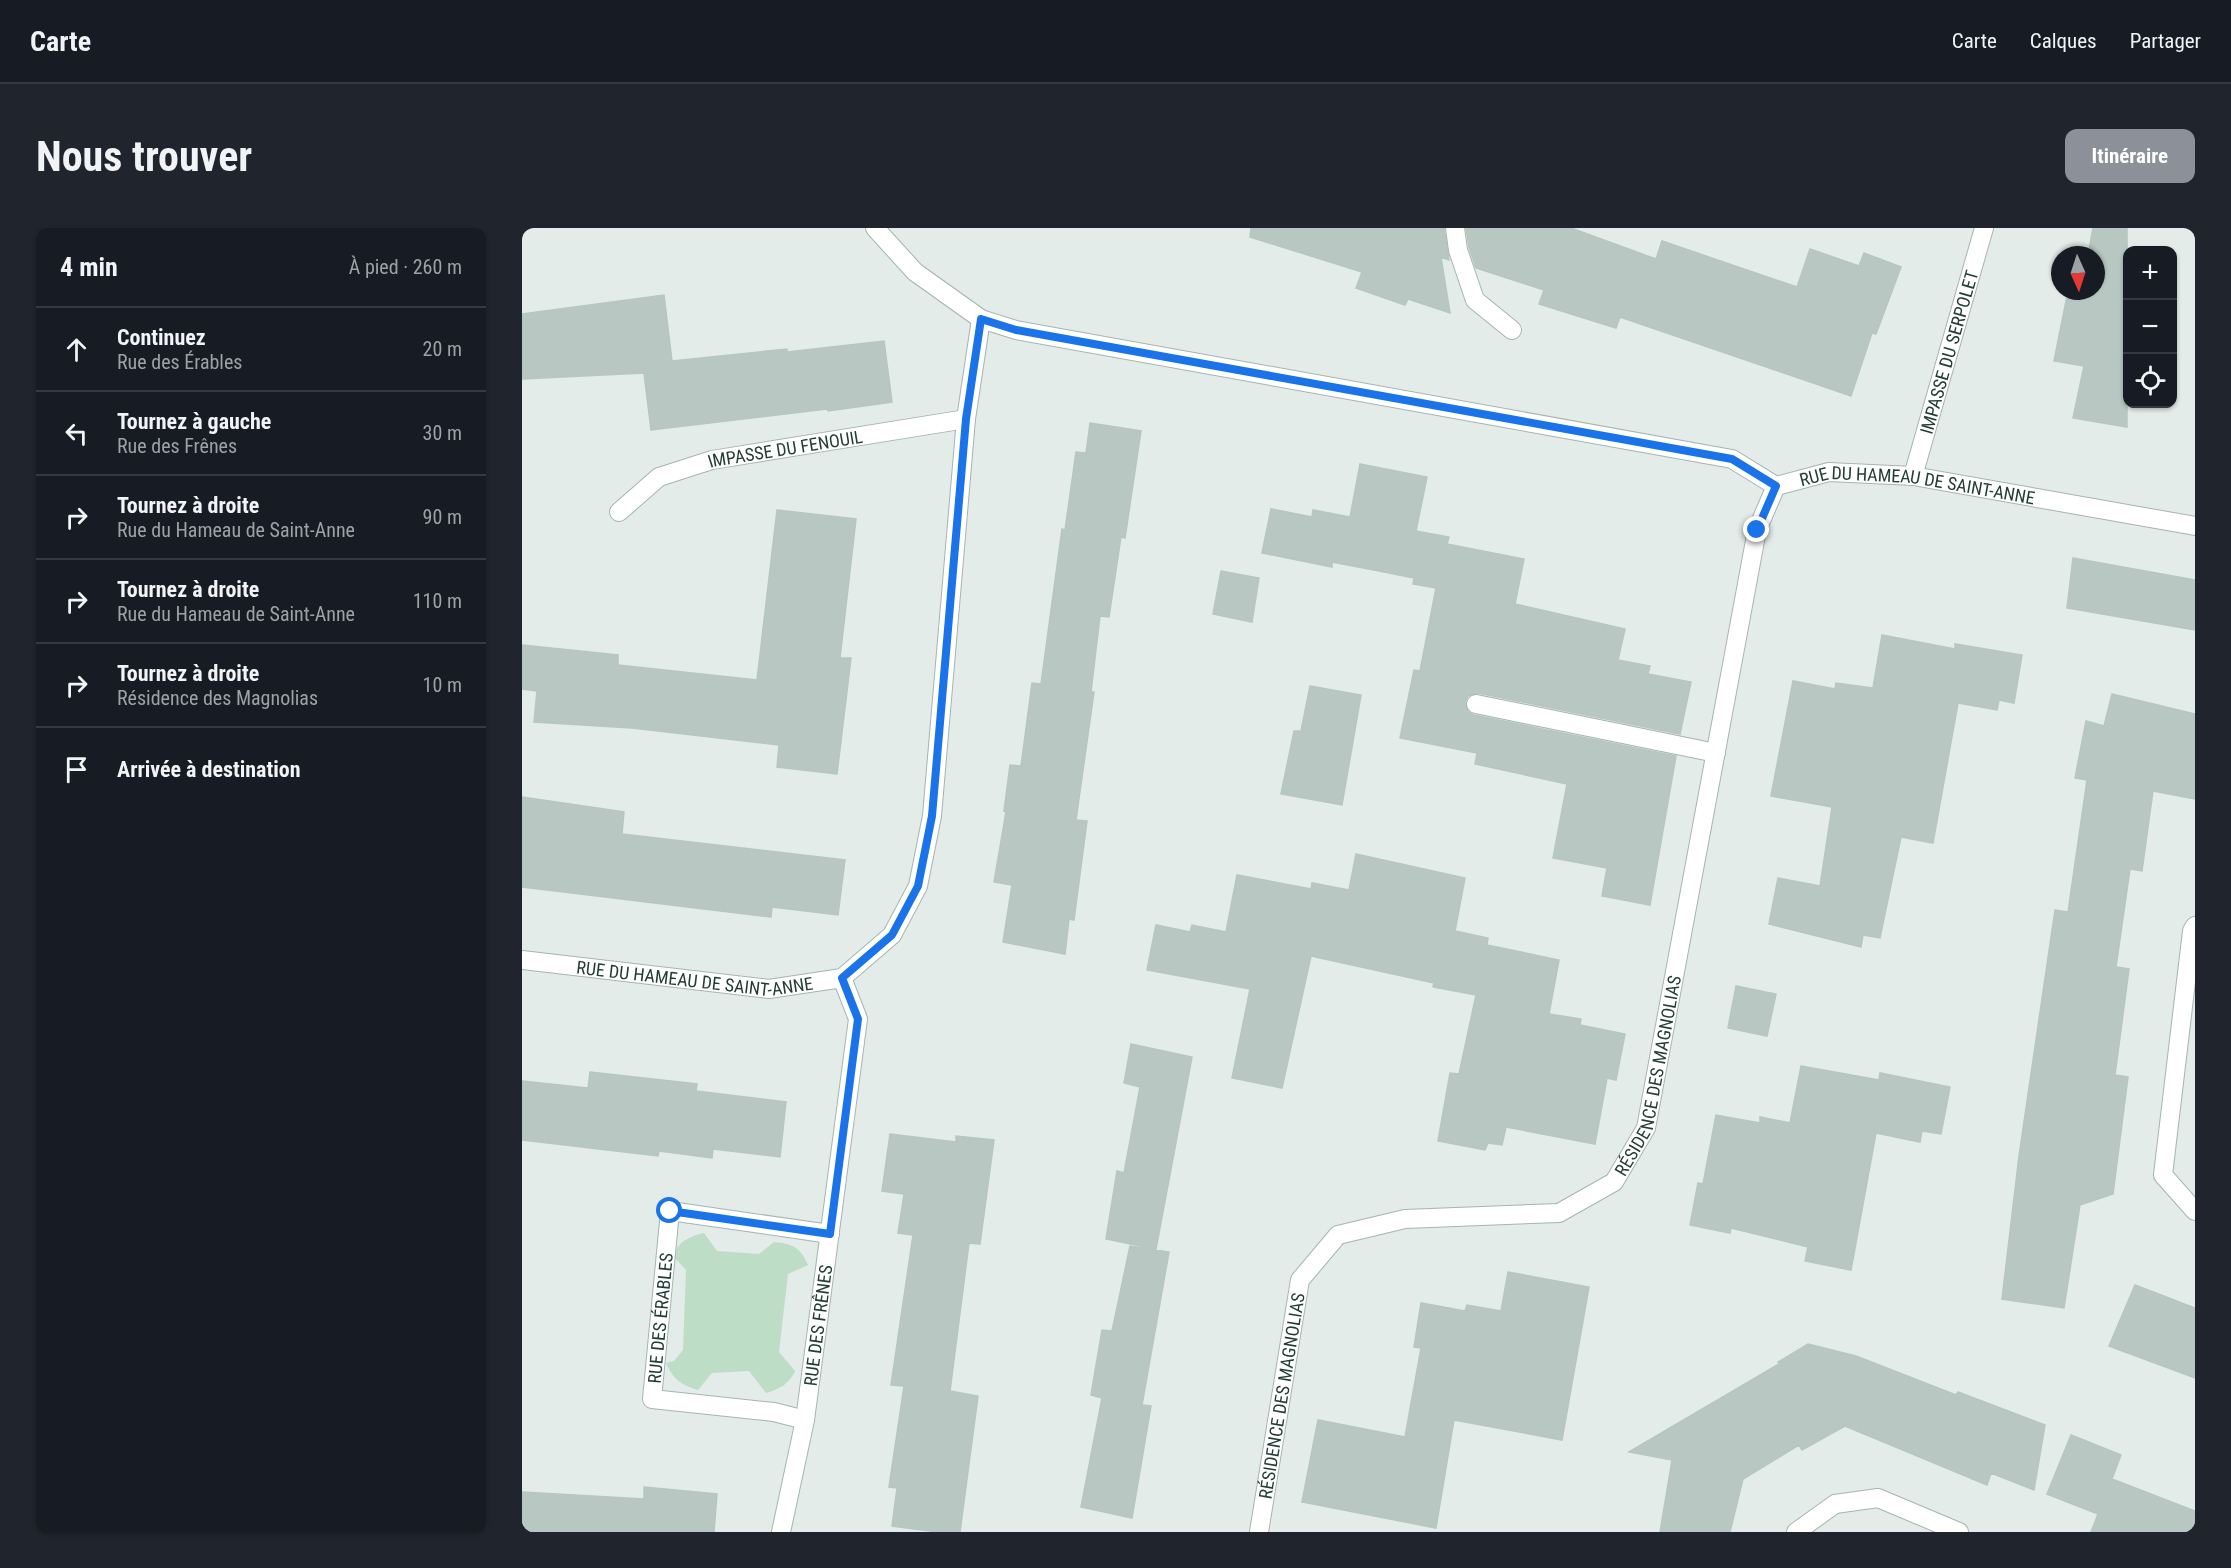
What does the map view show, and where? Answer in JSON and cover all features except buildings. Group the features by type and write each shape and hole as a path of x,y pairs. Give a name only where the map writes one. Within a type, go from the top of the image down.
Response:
{"street":[{"name":"RUE DU HAMEAU DE SAINT-ANNE","path":"875,228 915,272 981,319 1016,330 1732,459 1776,486 1829,472 1913,476 2195,526"},
{"path":"1455,228 1458,250 1475,300 1512,330"},
{"name":"IMPASSE DU SERPOLET","path":"1913,476 1984,228"},
{"path":"842,978 892,935 918,886 932,816 966,419 981,319"},
{"name":"IMPASSE DU FENOUIL","path":"619,512 659,477 712,460 966,419"},
{"name":"RÉSIDENCE DES MAGNOLIAS","path":"1259,1532 1300,1280 1338,1235 1405,1218 1559,1213 1614,1182 1646,1128 1757,530 1776,486"},
{"path":"1476,704 1716,753"},
{"path":"2195,926 2192,931 2163,1175 2195,1211"},
{"name":"RUE DU HAMEAU DE SAINT-ANNE","path":"522,960 769,989 842,978"},
{"name":"RUE DES FRÊNES","path":"781,1532 805,1420 858,1019 842,978"},
{"name":"RUE DES ÉRABLES","path":"805,1420 774,1412 652,1399 670,1211 830,1234"},
{"path":"1796,1532 1835,1504 1878,1498 1959,1532"}],"green space":[{"path":"704,1233 717,1251 759,1254 774,1242 786,1244 799,1250 808,1265 788,1274 779,1352 795,1371 787,1383 776,1390 766,1393 749,1371 712,1373 698,1390 678,1381 666,1363 674,1361 683,1350 686,1270 673,1256 685,1240"}],"route":[{"path":"670,1211 830,1234 858,1019 842,978 892,935 918,886 932,816 966,419 981,319 1016,330 1732,459 1776,486 1757,530"}]}
